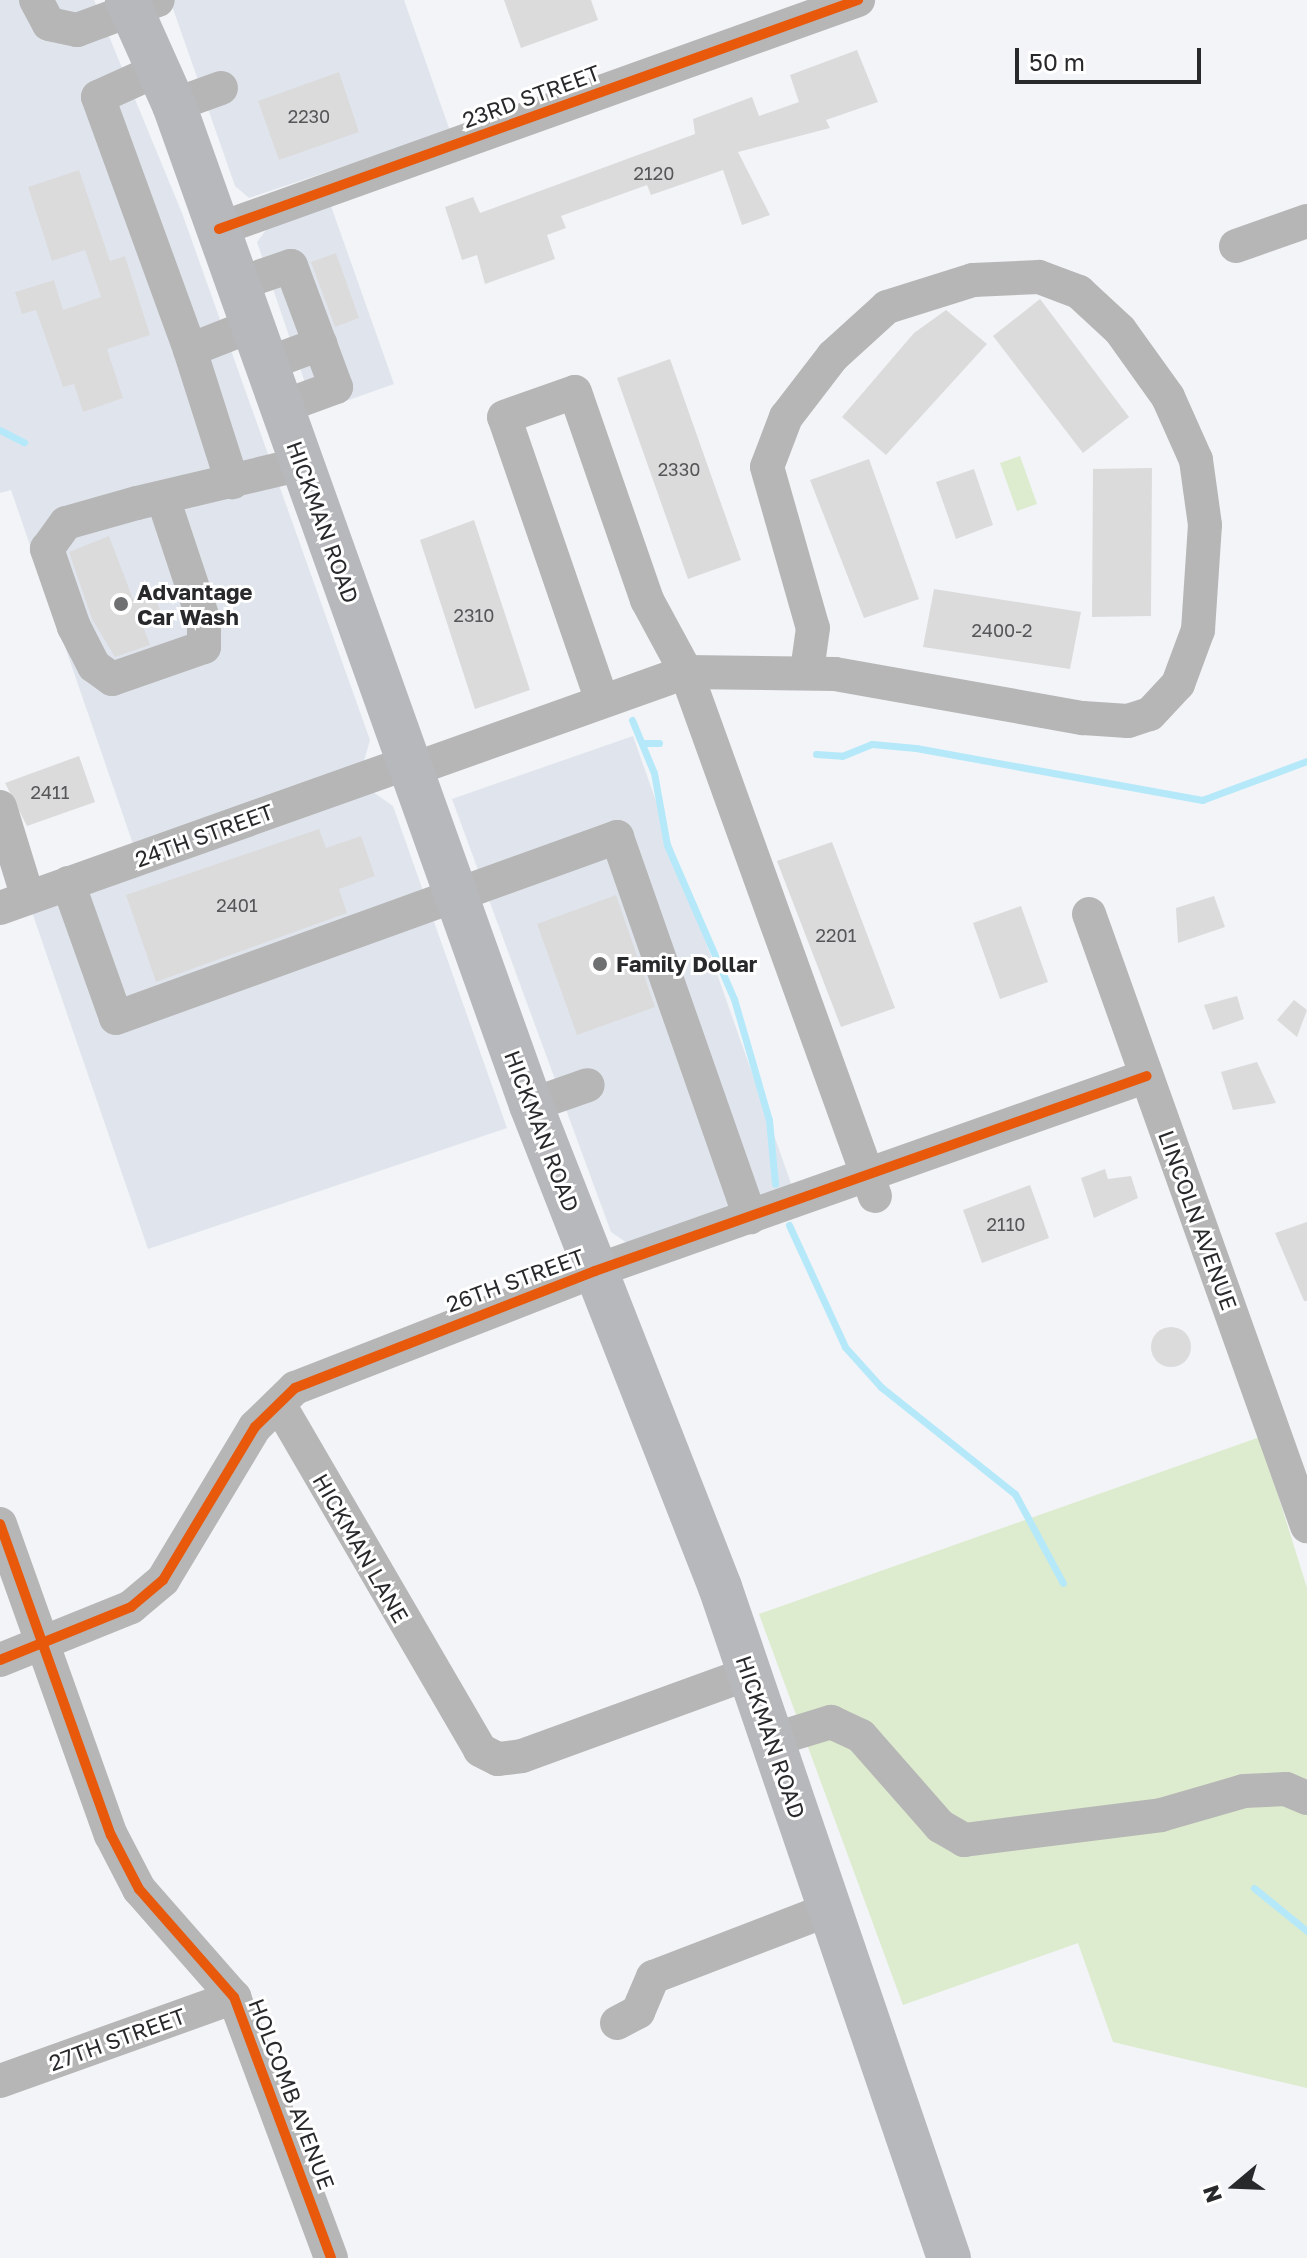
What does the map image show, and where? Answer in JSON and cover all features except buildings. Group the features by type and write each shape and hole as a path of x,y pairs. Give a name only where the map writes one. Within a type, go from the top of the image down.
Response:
{"main road":[{"name":"HICKMAN ROAD","path":"137,3 531,1105 750,1673 949,2258"}],"street":[{"path":"36,0 49,24 77,30 137,3"},
{"name":"23RD STREET","path":"219,229 858,0"},
{"path":"221,88 167,87 98,97 190,350 232,482"},
{"path":"1236,246 1307,221"},
{"path":"238,284 291,266 336,387 282,407"},
{"name":"24TH STREET","path":"14,903 686,672 807,671 1115,721 1150,714 1178,684 1198,630 1203,569 1196,460 1168,397 1120,330 1079,292 1039,277 973,280 887,307 833,356 786,417 767,467 813,628 807,671"},
{"path":"190,350 260,344 320,344"},
{"path":"602,701 504,417 575,392 647,600 686,672 870,1185"},
{"path":"163,498 204,621 204,647 112,679 94,666 74,627 47,549 66,523 163,498 302,464"},
{"path":"0,807 14,903"},
{"path":"68,883 116,1018 617,837 712,1145 750,1217"},
{"name":"LINCOLN AVENUE","path":"1089,914 1307,1526"},
{"name":"26TH STREET","path":"0,1660 131,1607 163,1580 255,1427 279,1404 337,1367 750,1217 870,1185 1076,1087 1147,1076"},
{"path":"531,1105 588,1085"},
{"name":"HICKMAN LANE","path":"279,1404 443,1693 480,1750 498,1759 590,1736 750,1673"},
{"name":"HOLCOMB AVENUE","path":"0,1524 111,1835 139,1889 234,1997 331,2258"},
{"path":"772,1740 831,1722 861,1736 940,1826 964,1840 1161,1815 1244,1791 1286,1789 1307,1798"},
{"path":"617,2023 638,2012 653,1977 830,1909"},
{"name":"27TH STREET","path":"0,2081 234,1997"}],"shaded area":[{"path":"0,0 94,0 182,213 370,740 364,761 134,847 11,490 0,493"},
{"path":"170,0 404,0 450,131 249,198 235,186"},
{"path":"331,206 394,384 315,412 257,242 266,230"},
{"path":"633,736 793,1189 630,1245 611,1232 452,799"},
{"path":"373,792 393,806 507,1128 148,1249 32,912"}],"green space":[{"path":"1020,456 1037,504 1017,511 1000,463"},
{"path":"1260,1437 1307,1588 1307,2088 1113,2042 1078,1943 903,2005 759,1614"}],"waterway":[{"path":"0,430 24,442"},
{"path":"632,720 654,773 667,845 734,999 769,1120 775,1184"},
{"path":"642,743 659,743"},
{"path":"816,754 842,756 872,744 916,748 1202,800 1307,761"},
{"path":"789,1225 845,1347 881,1387 1015,1494 1063,1583"},
{"path":"1254,1888 1307,1931"}],"cycle path":[{"path":"219,229 858,0"},
{"path":"0,1660 131,1607 163,1580 255,1427 295,1388 595,1271 1147,1076"},
{"path":"0,1524 111,1835 139,1889 234,1997 331,2258"}],"place":[{"name":"Advantage Car Wash","path":"121,604"},
{"name":"Family Dollar","path":"600,964"}]}
